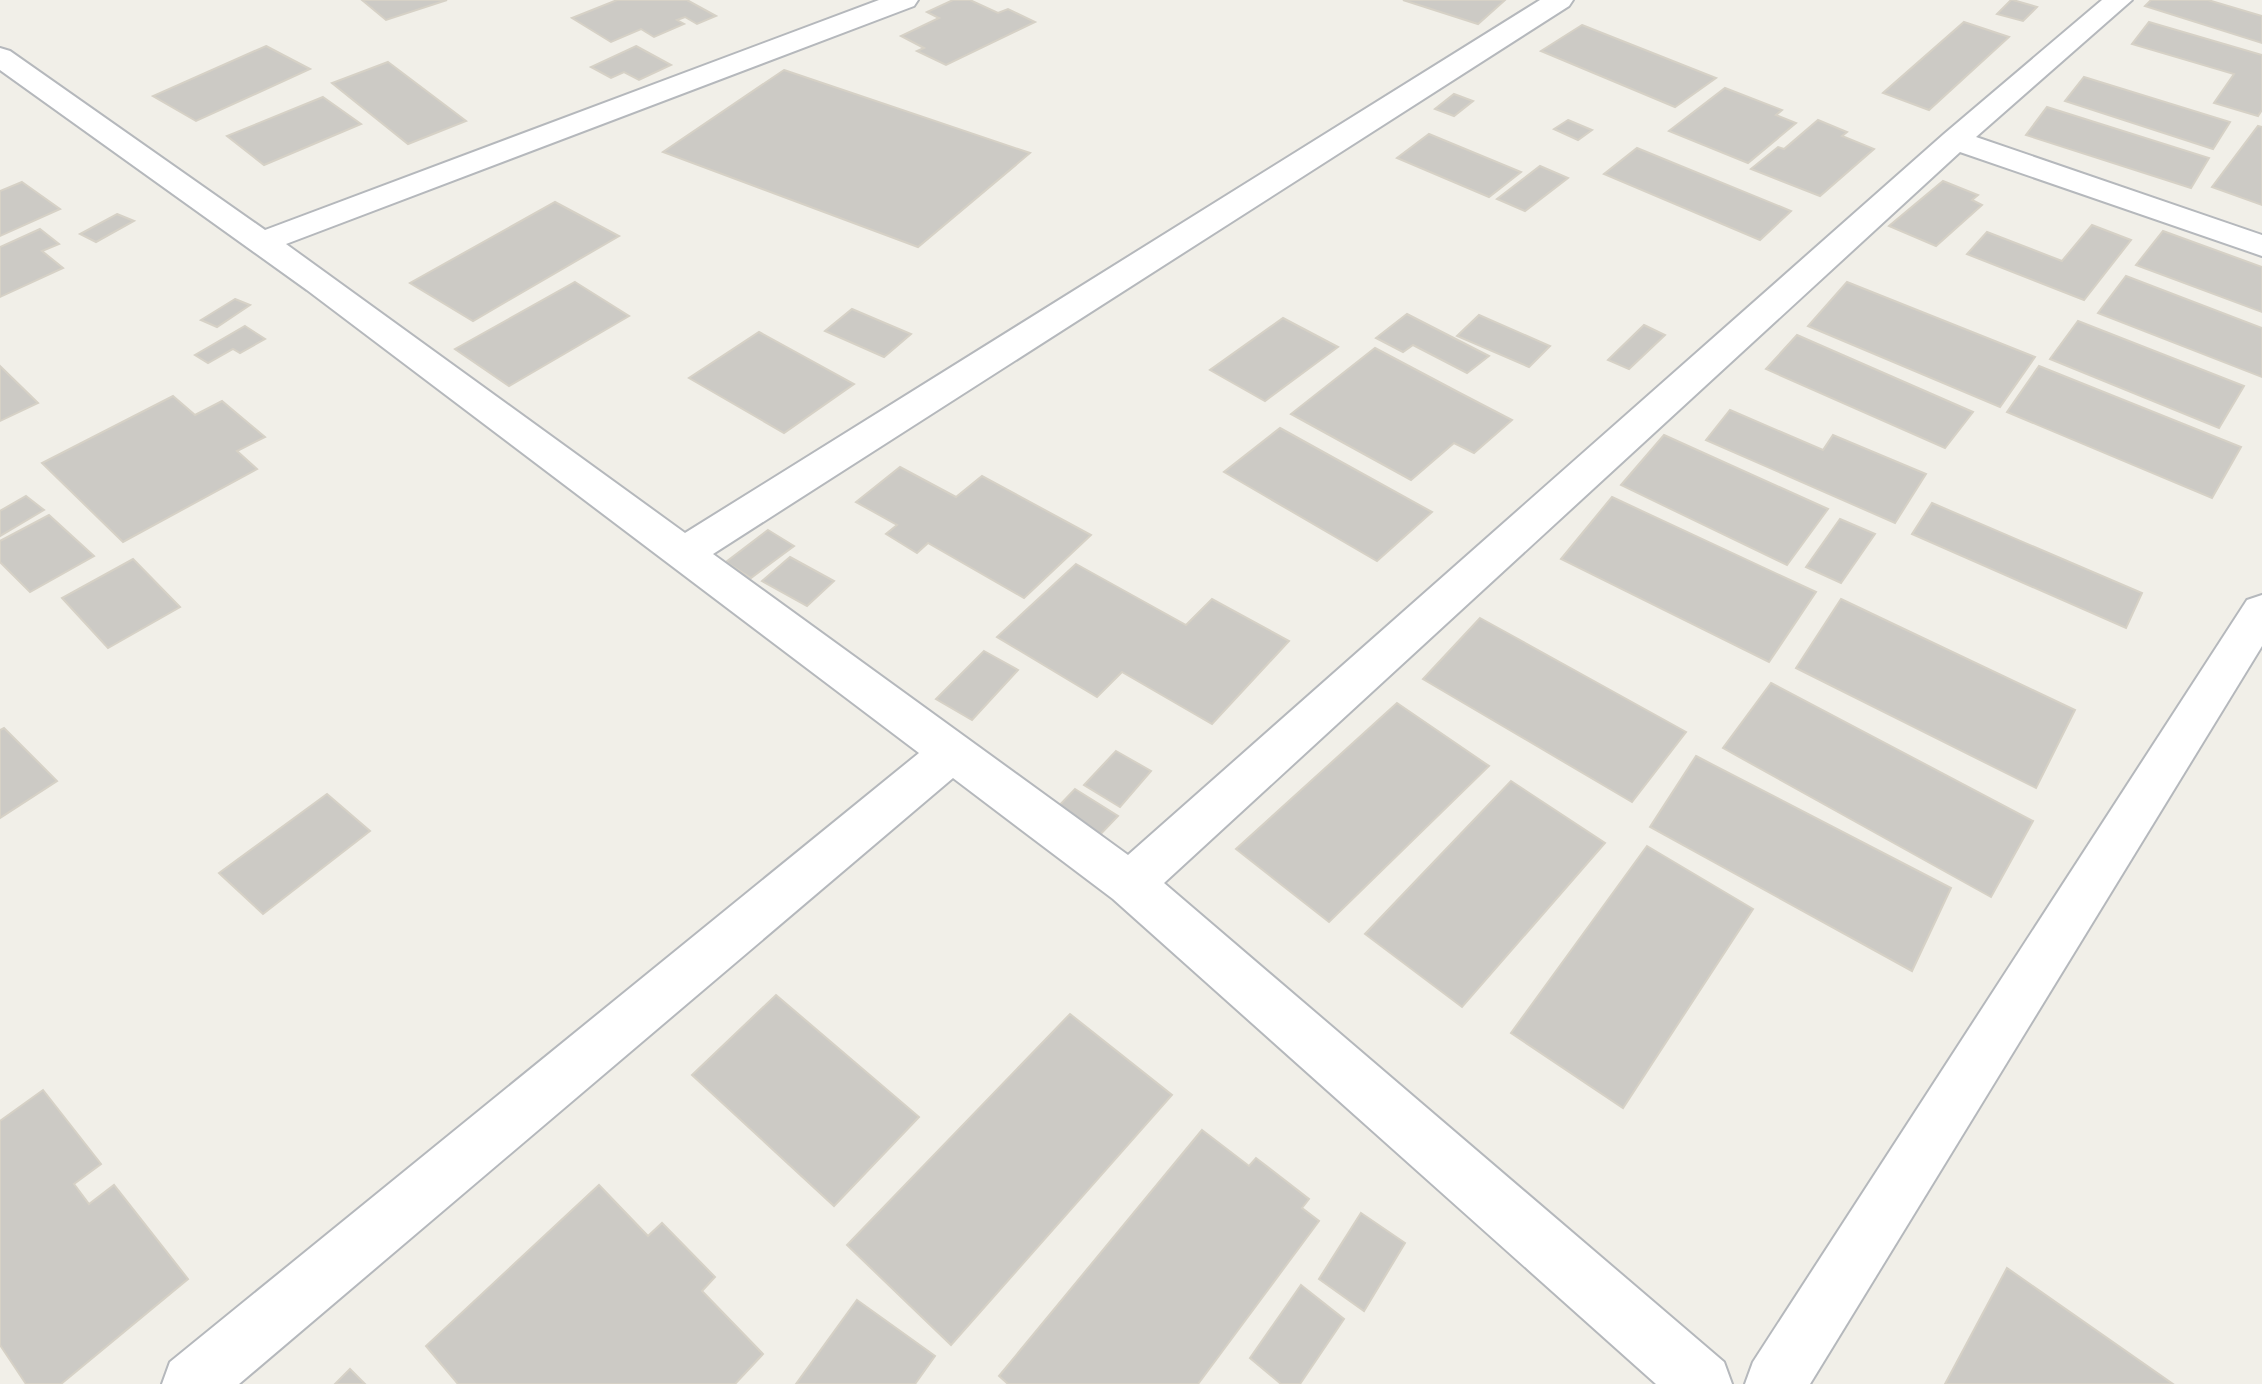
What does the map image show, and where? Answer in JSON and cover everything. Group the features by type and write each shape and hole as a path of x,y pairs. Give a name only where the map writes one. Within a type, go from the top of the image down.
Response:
{"street":[{"path":"262,242 904,0"},
{"path":"684,553 1558,0"},
{"path":"1130,884 1955,140 2118,0"},
{"path":"0,57 262,242 1130,884 1702,1384"},
{"path":"1955,140 2262,246"},
{"path":"1775,1384 2262,611"},
{"path":"192,1384 952,752"}],"building":[{"path":"362,0 447,0 386,20"},
{"path":"617,0 687,0 716,16 697,24 685,17 677,20 684,24 654,37 641,29 611,42 572,18"},
{"path":"953,0 970,0 998,13 1008,9 1035,22 946,65 917,51 924,48 901,36 939,18 927,12"},
{"path":"1403,0 1505,0 1478,24"},
{"path":"2011,0 2037,7 2023,21 1997,14"},
{"path":"2151,0 2208,0 2262,16 2262,43 2145,6"},
{"path":"1964,22 2009,37 1929,110 1883,93"},
{"path":"2149,22 2262,55 2262,110 2258,116 2214,103 2234,74 2132,44"},
{"path":"1582,25 1716,78 1675,107 1541,51"},
{"path":"266,46 310,69 196,121 153,96"},
{"path":"636,46 671,65 639,80 624,72 611,78 591,67"},
{"path":"388,62 466,121 408,144 332,83"},
{"path":"784,70 1030,153 918,247 663,152"},
{"path":"2084,77 2230,122 2213,149 2065,101"},
{"path":"1725,88 1782,110 1776,115 1796,123 1748,163 1669,131"},
{"path":"1454,94 1473,101 1454,116 1435,109"},
{"path":"323,97 361,124 264,165 227,136"},
{"path":"2047,107 2209,158 2191,188 2026,135"},
{"path":"1568,120 1592,130 1578,140 1554,129"},
{"path":"1818,120 1847,132 1842,136 1874,149 1820,196 1751,169 1778,147 1784,149"},
{"path":"2258,126 2262,127 2262,205 2212,187"},
{"path":"1429,134 1521,172 1489,197 1397,158"},
{"path":"1637,148 1791,211 1760,240 1604,174"},
{"path":"1540,166 1568,178 1525,211 1497,199"},
{"path":"1943,181 1978,195 1972,200 1982,205 1936,246 1889,226"},
{"path":"22,182 60,209 0,236 0,191"},
{"path":"555,202 619,236 473,321 410,283"},
{"path":"117,214 134,221 96,242 80,234"},
{"path":"2092,225 2131,240 2084,300 1967,254 1987,232 2062,261"},
{"path":"40,229 59,244 42,251 63,268 0,297 0,247"},
{"path":"2163,231 2262,267 2262,312 2136,265"},
{"path":"2126,276 2262,328 2262,377 2098,313"},
{"path":"575,282 629,316 509,386 455,349"},
{"path":"1847,282 2035,357 2000,407 1808,326"},
{"path":"235,299 250,305 217,327 201,320"},
{"path":"852,309 911,334 884,357 825,331"},
{"path":"1407,314 1489,356 1467,373 1413,345 1403,352 1376,338"},
{"path":"1479,315 1550,346 1529,367 1457,336"},
{"path":"1283,318 1338,347 1265,401 1210,370"},
{"path":"2078,321 2244,386 2219,428 2050,359"},
{"path":"1644,325 1665,335 1629,369 1608,360"},
{"path":"245,326 265,339 240,353 233,349 208,363 195,355"},
{"path":"759,332 854,384 784,433 689,378"},
{"path":"1797,335 1973,412 1945,448 1766,369"},
{"path":"1375,348 1512,420 1474,453 1454,443 1411,480 1291,414"},
{"path":"0,366 38,403 0,421"},
{"path":"2039,366 2241,447 2212,498 2007,412"},
{"path":"173,396 195,415 222,401 265,437 237,451 257,469 123,542 42,463"},
{"path":"1730,410 1823,450 1833,435 1926,474 1895,523 1706,440"},
{"path":"1280,428 1432,512 1377,561 1224,472"},
{"path":"1664,435 1828,509 1787,565 1621,485"},
{"path":"900,467 956,497 982,476 1091,535 1024,598 928,543 917,553 886,534 897,525 856,502"},
{"path":"26,496 44,510 0,536 0,511"},
{"path":"1612,497 1816,592 1769,662 1561,559"},
{"path":"1932,503 2142,593 2126,628 1912,534"},
{"path":"49,515 94,556 30,592 0,562 0,541"},
{"path":"1840,519 1875,534 1841,583 1806,567"},
{"path":"768,530 794,546 751,578 726,562"},
{"path":"790,557 834,581 807,606 762,581"},
{"path":"133,559 180,607 108,648 62,598"},
{"path":"1076,564 1186,625 1212,599 1289,641 1212,724 1122,672 1097,697 997,637"},
{"path":"1841,599 2075,710 2036,788 1796,668"},
{"path":"1480,618 1686,732 1632,802 1423,679"},
{"path":"984,651 1018,670 972,720 936,699"},
{"path":"1771,683 2033,821 1991,897 1723,748"},
{"path":"1397,703 1489,766 1329,922 1236,849"},
{"path":"4,728 57,781 0,818 0,730"},
{"path":"1116,751 1151,771 1120,807 1084,785"},
{"path":"1696,756 1951,888 1912,971 1650,827"},
{"path":"1511,781 1605,843 1462,1007 1365,934"},
{"path":"1075,789 1118,816 1094,841 1051,814"},
{"path":"327,794 370,831 263,914 219,873"},
{"path":"1647,846 1753,909 1623,1108 1511,1033"},
{"path":"776,995 919,1117 834,1206 692,1075"},
{"path":"1070,1014 1172,1095 951,1345 847,1245"},
{"path":"43,1090 101,1164 74,1184 89,1204 114,1185 188,1279 61,1384 26,1384 0,1345 0,1121"},
{"path":"1202,1130 1249,1166 1256,1158 1309,1199 1302,1208 1319,1221 1198,1384 1008,1384 999,1376"},
{"path":"599,1185 648,1236 662,1223 715,1277 702,1291 763,1354 735,1384 458,1384 426,1346"},
{"path":"1361,1213 1405,1243 1364,1311 1319,1279"},
{"path":"2007,1268 2173,1384 1945,1384"},
{"path":"1301,1285 1344,1319 1300,1384 1281,1384 1250,1358"},
{"path":"857,1300 935,1356 915,1384 796,1384"},
{"path":"350,1369 365,1384 335,1384"}]}
